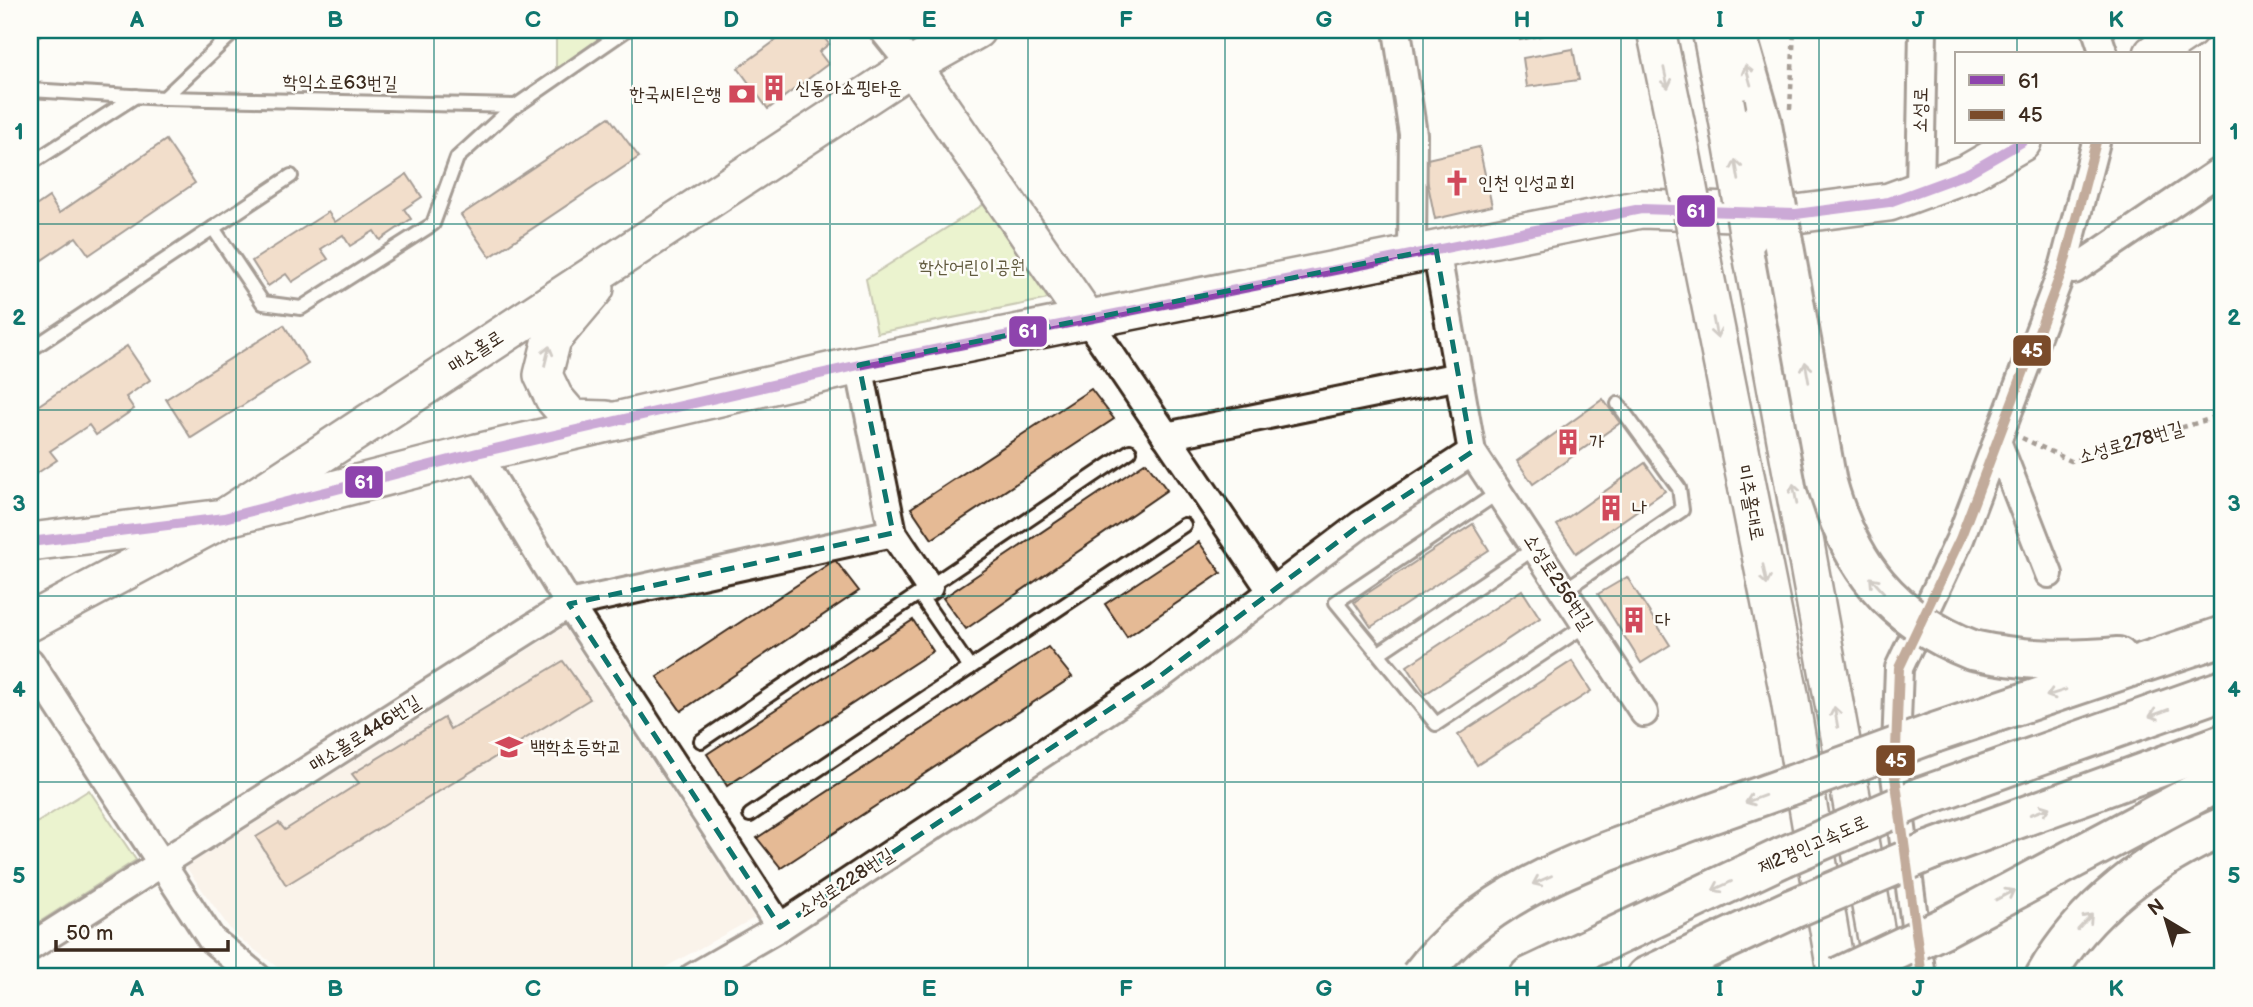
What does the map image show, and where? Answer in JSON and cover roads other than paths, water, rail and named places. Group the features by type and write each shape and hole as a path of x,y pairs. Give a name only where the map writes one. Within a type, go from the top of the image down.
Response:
{"highway":[{"path":"1735,30 1761,120 1827,482 1834,508 1855,555 1868,576 1907,614 1930,630 1972,650 2010,658 2085,660 2132,655 2218,638"},
{"path":"1420,977 1460,932 1500,902 1522,889 1608,852 1934,733 2218,638"},
{"name":"제2경인고속도로","path":"1529,977 1783,857 1921,797 2223,690"},
{"path":"1646,977 1792,909 1929,851 2223,744"},
{"path":"1838,977 1945,927 2223,779"},
{"path":"2045,977 2072,937 2089,917 2117,892 2168,856 2223,827"}],"main road":[{"path":"912,66 945,30"},
{"path":"912,66 976,30"},
{"name":"미추홀대로","path":"1656,30 1789,695 1838,977"},
{"path":"1711,30 1884,977"},
{"path":"2156,52 2189,30"},
{"path":"912,66 1087,319"},
{"name":"매소홀로","path":"30,622 224,518 912,66"},
{"path":"30,542 224,518 477,453 859,365 1641,209 1796,215 1889,202 1968,173 2019,144"},
{"path":"617,421 572,418 554,398 543,375 552,339 579,304 633,249"}],"street":[{"path":"883,30 912,66"},
{"name":"소성로256번길","path":"1397,30 1413,134 1424,252 1458,376 1472,452 1644,713"},
{"name":"소성로","path":"1920,191 1923,30"},
{"path":"2096,30 2103,52"},
{"path":"1922,977 1895,776 1899,668 1960,539 2063,268 2095,144"},
{"path":"2063,268 2074,270 2223,169"},
{"path":"1087,319 1272,592 1360,525 1472,452"},
{"path":"859,365 893,533 924,591"},
{"path":"1166,436 1458,376"},
{"path":"1999,435 2049,574"},
{"name":"소성로228번길","path":"477,453 569,604 780,927 1160,676 1272,592"},
{"path":"569,604 893,533"},
{"name":"매소홀로446번길","path":"30,947 569,604"},
{"path":"30,662 211,939 257,977"},
{"path":"693,977 780,927"}],"lane":[{"path":"164,98 236,30"},
{"path":"213,228 263,303 301,309 433,224 457,158 514,106 626,30"},
{"name":"학익소로63번길","path":"30,90 164,98 514,106"},
{"path":"30,164 136,96"},
{"path":"30,350 291,176"},
{"path":"1563,591 1682,510 1679,488 1618,404"},
{"path":"701,741 1130,451"},
{"path":"1499,492 1336,602 1436,724 1586,625"},
{"path":"750,815 1184,525"},
{"path":"1379,653 1535,548"},
{"path":"924,591 970,668"}],"place":[{"name":"신동아쇼핑타운","path":"774,88"},
{"name":"한국씨티은행","path":"742,94"},
{"name":"인천 인성교회","path":"1457,183"},
{"name":"가","path":"1568,442"},
{"name":"나","path":"1611,508"},
{"name":"다","path":"1634,620"},
{"name":"백학초등학교","path":"509,747"}],"park label":[{"name":"학산어린이공원","path":"972,267"}]}
